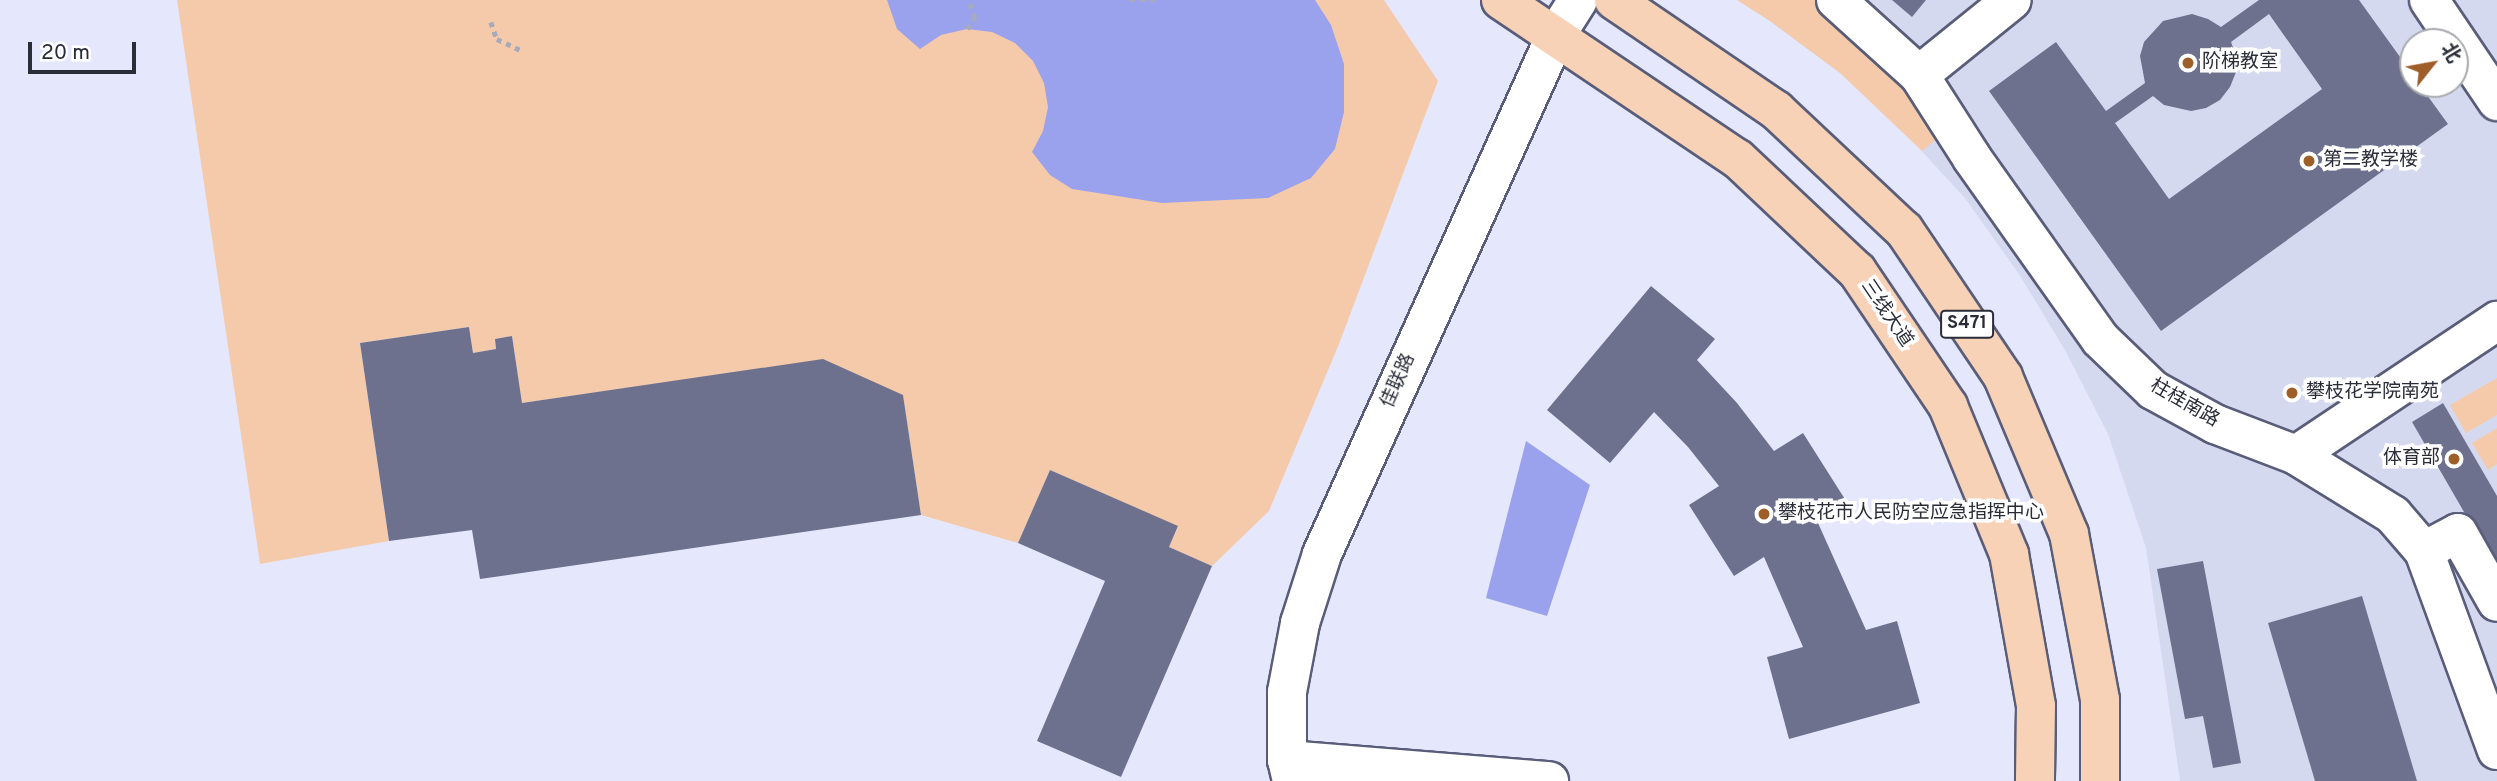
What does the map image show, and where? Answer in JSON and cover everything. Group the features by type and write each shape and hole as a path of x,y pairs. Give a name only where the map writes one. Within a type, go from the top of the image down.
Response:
{"main road":[{"name":"三线大道","path":"1501,0 1738,159 1857,271 1948,406 2008,554 2036,706 2035,781"},
{"name":"S471","path":"1614,0 1776,110 1904,230 2003,377 2069,534 2100,700 2100,781"}],"street":[{"name":"佳联路","path":"1289,770 1287,692 1300,623 1322,554 1556,35 1578,0"},
{"name":"柱桂南路","path":"1836,0 1919,75 1972,158 2100,339 2153,390 2215,424 2296,455 2393,515 2424,551 2496,744"},
{"path":"1919,75 2012,0"},
{"path":"2429,0 2497,101"},
{"path":"2296,455 2497,321"},
{"path":"2424,551 2458,533 2497,602"},
{"path":"1289,770 1549,781"}],"path":[{"path":"967,29 975,18 968,0"},
{"path":"1129,0 1155,0"},
{"path":"491,22 497,39 523,51"}],"shaded area":[{"path":"177,0 1384,0 1438,81 1339,344 1269,511 1212,566 1169,547 1178,527 1050,470 1018,543 921,515 903,396 823,360 522,403 512,336 495,339 496,349 473,353 469,327 360,343 389,541 260,564"},
{"name":"攀枝花学院南苑","path":"1737,0 2497,0 2497,781 2180,781 2146,548 2108,434 2066,352 2019,274 1964,197 1904,132 1840,73"},
{"path":"1737,0 1815,0 1906,79 1940,136 1922,151 1840,73"},
{"path":"2497,378 2497,415 2466,433 2450,405"},
{"path":"2497,428 2497,464 2488,470 2472,443"}],"water":[{"path":"887,0 1315,0 1331,25 1344,64 1344,112 1335,149 1311,178 1268,198 1162,203 1072,189 1050,175 1032,152 1043,131 1048,107 1044,83 1033,61 1015,43 992,32 967,29 941,35 920,49 897,29"},
{"path":"1526,441 1590,485 1547,616 1486,598"}],"building":[{"path":"1892,0 1926,0 1912,17"},
{"name":"第二教学楼","path":"2259,0 2359,0 2399,56 2399,98 2429,98 2448,124 2161,331 1989,91 2056,42 2106,111 2145,83 2140,56 2144,42 2163,21 2192,14 2221,27","holes":["2269,14 2322,89 2169,199 2115,123 2153,96 2164,105 2191,111 2206,108 2220,100 2230,87 2236,72 2236,56 2231,42"]},
{"name":"攀枝花市人民防空应急指挥中心","path":"1651,286 1715,339 1697,360 1737,403 1774,451 1803,433 1848,504 1818,523 1866,630 1897,621 1920,703 1789,739 1767,657 1803,647 1764,557 1734,576 1689,505 1719,486 1688,447 1654,412 1610,463 1547,410"},
{"path":"469,327 473,353 496,349 495,339 512,336 522,403 823,359 903,395 921,515 480,579 472,530 389,541 360,343"},
{"name":"体育部","path":"2443,403 2497,496 2497,569 2412,422"},
{"path":"1050,470 1178,526 1169,547 1212,566 1121,777 1037,741 1105,581 1018,543"},
{"path":"2203,561 2241,763 2213,768 2203,716 2185,719 2157,569"},
{"path":"2362,596 2417,781 2315,781 2268,623"}],"place":[{"name":"阶梯教室","path":"2188,63"},
{"name":"第二教学楼","path":"2309,161"},
{"name":"攀枝花学院南苑","path":"2292,393"},
{"name":"体育部","path":"2454,459"},
{"name":"攀枝花市人民防空应急指挥中心","path":"1764,514"}]}
